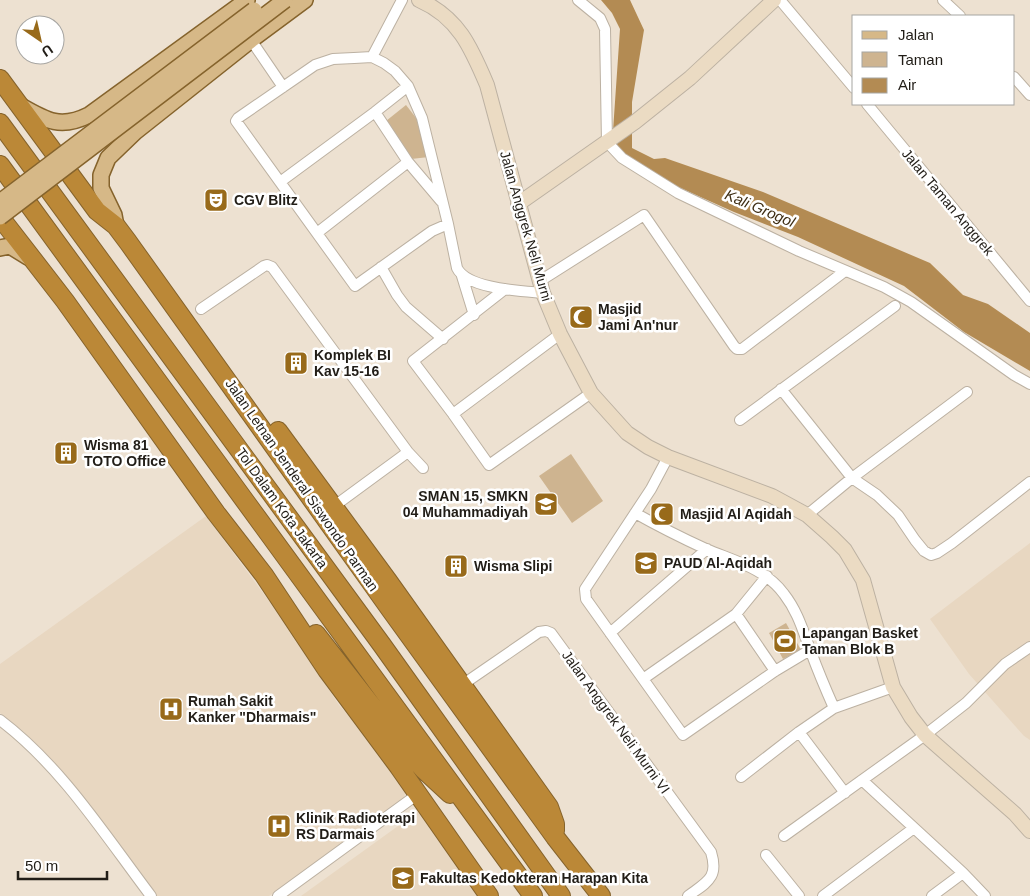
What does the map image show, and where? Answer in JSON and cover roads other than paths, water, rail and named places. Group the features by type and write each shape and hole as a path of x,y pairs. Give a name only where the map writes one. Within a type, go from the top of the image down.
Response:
{"highway":[{"name":"Jalan Letnan Jenderal Siswondo Parman","path":"0,79 97,211 116,226 393,606 555,837 600,896"},
{"name":"Tol Dalam Kota Jakarta","path":"0,123 486,788 561,896"},
{"name":"Tol Dalam Kota Jakarta","path":"0,165 533,896"},
{"path":"0,217 105,356 216,513 264,575 327,670 490,896"},
{"path":"177,310 193,315 388,581 393,606 462,685 549,807 555,824 555,837"},
{"path":"262,525 283,509"},
{"path":"264,575 292,604 408,752 442,788 472,811"},
{"path":"388,581 393,606"}],"main road":[{"path":"19,105 44,119 62,124 77,121 102,106 247,0"},
{"path":"0,202 268,0"},
{"path":"0,217 285,0"},
{"path":"116,226 114,215 101,188 101,175 108,158 129,136 305,0"},
{"path":"102,106 100,116 103,125 110,132 118,136 129,136"},
{"path":"0,248 10,246 38,266"}],"street":[{"path":"372,57 402,0"},
{"name":"Jalan Anggrek Neli Murni","path":"419,0 433,6 456,26 476,59 487,85 541,287 560,334 591,393 627,432 648,447 668,457 772,496 807,515 845,550 863,580 893,688 911,717 925,735 1014,814 1030,831"},
{"path":"578,0 600,18 605,29 610,140 622,158 678,193 799,251 884,287 911,302 1014,376 1030,384"},
{"path":"518,204 635,122 690,78 774,0"},
{"path":"780,0 852,86"},
{"path":"944,0 959,15"},
{"path":"251,40 283,87"},
{"path":"448,224 432,231 355,286 236,121 315,66 333,59 372,57 396,72 408,86 422,118 448,224 457,268 462,276 474,315"},
{"path":"1015,78 1030,95"},
{"path":"280,182 408,86"},
{"name":"Jalan Taman Anggrek","path":"868,105 1030,301"},
{"path":"375,112 408,162 443,203"},
{"path":"316,233 408,162"},
{"path":"462,276 506,289 541,287 644,215 734,346 737,349 742,349 845,271"},
{"path":"201,309 264,266 272,267 408,452 423,468"},
{"path":"381,267 397,295 406,306 443,339"},
{"path":"506,289 413,361 454,414 489,465 591,393"},
{"path":"740,420 895,306"},
{"path":"454,414 560,334"},
{"path":"781,389 852,478 877,495 898,515 924,551 931,555 952,543 1030,482"},
{"path":"807,515 852,478 967,392"},
{"path":"333,507 408,452"},
{"path":"668,457 635,513 585,589 586,599 683,735 775,671 810,650"},
{"path":"635,513 707,550 729,557 767,576 783,592 795,610 834,708"},
{"path":"610,633 707,550"},
{"path":"643,679 736,614 767,576"},
{"path":"736,614 775,671"},
{"name":"Jalan Anggrek Neli Murni VI","path":"462,685 539,632 546,631 551,633 711,852 714,863 713,873 705,883 688,896"},
{"path":"784,836 925,735 966,703 1005,664 1030,648"},
{"path":"741,777 799,732 834,708 893,688"},
{"path":"0,720 22,737 56,772 151,896"},
{"path":"799,732 844,793"},
{"path":"862,780 963,873 985,896"},
{"path":"278,896 418,794"},
{"path":"823,896 914,828"},
{"path":"766,855 799,896"},
{"path":"932,896 963,873"}],"water":[{"name":"Kali Grogol","path":"601,0 630,0 644,30 632,102 632,148 654,159 665,158 763,192 930,263 963,295 988,304 1030,333 1030,371 964,332 904,286 798,237 734,212 658,178 618,150 613,131 620,29 612,13"}],"place":[{"name":"CGV Blitz","path":"216,200"},
{"name":"Masjid Jami An'nur","path":"581,317"},
{"name":"Komplek BI Kav 15-16","path":"296,363"},
{"name":"Wisma 81 TOTO Office","path":"66,453"},
{"name":"SMAN 15, SMKN 04 Muhammadiyah","path":"546,504"},
{"name":"Masjid Al Aqidah","path":"662,514"},
{"name":"PAUD Al-Aqidah","path":"646,563"},
{"name":"Wisma Slipi","path":"456,566"},
{"name":"Lapangan Basket Taman Blok B","path":"785,641"},
{"name":"Rumah Sakit Kanker \"Dharmais\"","path":"171,709"},
{"name":"Klinik Radioterapi RS Darmais","path":"279,826"},
{"name":"Fakultas Kedokteran Harapan Kita","path":"403,878"}]}
